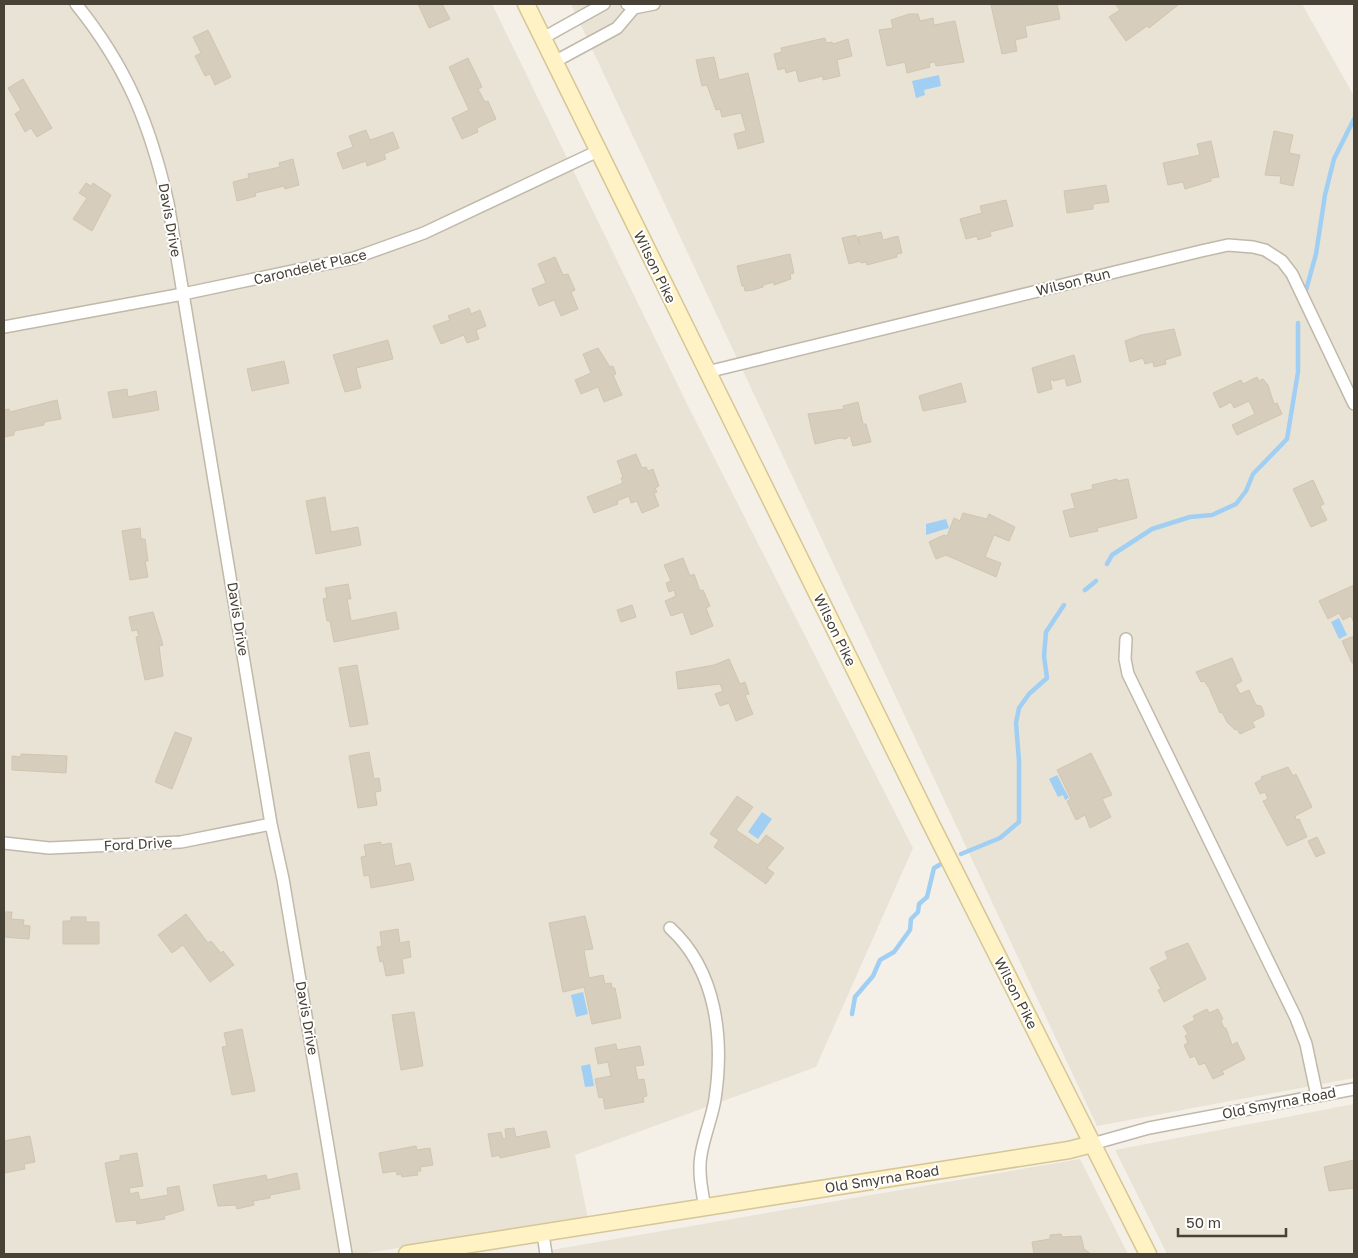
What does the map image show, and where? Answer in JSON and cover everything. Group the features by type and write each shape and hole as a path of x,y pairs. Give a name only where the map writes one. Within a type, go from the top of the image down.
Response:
{"main road":[{"name":"Wilson Pike","path":"526,4 707,372 1148,1254"},
{"name":"Old Smyrna Road","path":"407,1254 1069,1150 1092,1144"}],"street":[{"name":"Davis Drive","path":"76,4 97,30 122,70 142,110 158,158 168,203 271,824 283,879 346,1254"},
{"path":"543,38 604,4"},
{"path":"554,62 617,28 631,6 654,4"},
{"name":"Carondelet Place","path":"4,327 322,266 388,247 424,234 598,151"},
{"name":"Wilson Run","path":"707,372 1228,246 1253,247 1274,255 1287,266 1354,404"},
{"path":"1126,639 1125,659 1128,674 1296,1018 1306,1044 1317,1096"},
{"name":"Ford Drive","path":"4,843 49,848 181,842 271,824"},
{"path":"670,928 683,940 702,969 714,1007 718,1074 701,1156 700,1179 705,1208"},
{"name":"Old Smyrna Road","path":"1092,1144 1149,1128 1354,1089"},
{"path":"543,1234 546,1254"}],"shaded area":[{"path":"4,4 492,4 688,406 913,848 816,1067 575,1155 588,1219 359,1254 4,1254"},
{"path":"571,4 1302,4 1354,96 1354,1078 1097,1126"},
{"path":"1354,1104 1354,1254 1167,1254 1115,1150"},
{"path":"1080,1159 1128,1254 528,1254"}],"water":[{"path":"939,75 941,86 924,90 925,95 916,98 912,81"},
{"path":"946,519 949,528 926,535 926,524"},
{"path":"1339,618 1347,635 1339,639 1331,622"},
{"path":"1057,775 1069,798 1065,800 1063,795 1058,797 1049,779"},
{"path":"762,812 772,819 758,839 748,832"},
{"path":"583,992 588,1014 576,1017 571,995"},
{"path":"590,1064 594,1086 585,1087 581,1066"}],"building":[{"path":"418,4 442,4 450,19 429,28"},
{"path":"1057,4 1060,19 1025,26 1027,37 1015,40 1017,51 1002,54 991,5"},
{"path":"1115,4 1178,5 1149,28 1147,26 1126,41 1109,17 1120,10"},
{"path":"909,14 918,14 920,21 933,18 934,25 955,21 964,62 936,66 935,62 929,63 930,67 907,73 905,62 887,66 879,30 893,28 891,20"},
{"path":"208,30 231,77 215,85 210,74 205,76 195,56 201,53 193,37"},
{"path":"825,38 826,43 832,42 833,44 848,39 852,56 837,60 840,76 823,80 823,76 799,82 796,70 786,73 785,68 778,70 774,54 782,52 781,48"},
{"path":"714,57 719,80 748,73 764,142 738,149 734,134 746,131 741,113 722,117 720,109 716,110 707,85 702,86 696,60"},
{"path":"468,58 482,87 478,89 485,102 488,101 496,119 477,128 478,132 462,139 452,118 469,110 449,67"},
{"path":"23,79 52,128 37,137 31,128 25,132 15,114 21,110 8,88"},
{"path":"366,130 370,140 393,132 399,148 384,154 386,159 367,166 366,161 343,169 337,153 353,147 349,136"},
{"path":"1274,131 1293,135 1289,153 1300,155 1293,186 1280,183 1281,176 1265,175"},
{"path":"1211,141 1219,177 1211,178 1211,181 1185,189 1183,182 1168,185 1163,163 1200,155 1197,144"},
{"path":"293,159 299,185 285,189 284,186 255,193 256,196 237,201 233,182 249,178 248,174 280,167 279,163"},
{"path":"86,183 91,186 93,183 111,195 92,231 73,219 87,198 79,193"},
{"path":"1106,185 1109,202 1093,204 1093,209 1067,213 1064,191"},
{"path":"1006,200 1013,226 990,232 991,236 978,240 977,236 966,239 960,219 982,213 980,206"},
{"path":"881,232 883,240 898,236 902,253 897,254 897,257 867,265 866,262 861,263 860,261 849,264 842,238 856,235 860,245 858,237"},
{"path":"790,254 794,273 790,274 791,279 774,285 774,282 763,285 763,287 745,291 737,266"},
{"path":"555,257 563,275 568,274 575,290 571,292 578,309 561,316 554,300 539,306 532,289 546,283 538,264"},
{"path":"469,308 471,314 480,310 486,326 476,330 479,339 467,343 464,335 441,344 433,326 450,320 448,316"},
{"path":"1174,329 1181,355 1165,360 1166,364 1154,367 1153,362 1145,364 1143,358 1130,362 1125,341 1141,335"},
{"path":"388,340 393,359 356,368 361,388 345,392 333,355"},
{"path":"598,348 610,367 613,366 616,374 613,375 622,395 604,402 598,387 581,394 575,380 591,373 583,354"},
{"path":"1074,355 1081,382 1067,386 1065,378 1053,381 1053,379 1050,380 1052,389 1038,393 1032,368"},
{"path":"284,361 289,383 252,391 247,369"},
{"path":"1257,377 1259,381 1263,379 1268,385 1274,404 1277,403 1282,414 1237,435 1232,425 1255,414 1249,401 1234,408 1231,402 1220,408 1213,393 1241,380 1243,384"},
{"path":"961,383 966,402 923,411 919,396"},
{"path":"127,389 128,397 156,391 159,410 113,418 108,392"},
{"path":"57,400 61,419 44,422 44,425 14,431 14,435 4,437 4,410 9,409 10,412"},
{"path":"858,402 863,424 866,424 871,442 853,446 850,435 846,439 840,438 815,444 808,414 844,409 843,406"},
{"path":"636,454 642,468 646,467 648,471 653,469 659,486 655,488 657,492 654,493 659,506 642,513 637,501 631,503 629,496 617,501 618,504 594,513 587,497 623,483 621,478 623,477 617,461"},
{"path":"1117,479 1117,481 1128,479 1137,518 1097,528 1098,531 1070,537 1063,511 1075,508 1071,494 1093,489 1092,485"},
{"path":"1313,480 1324,504 1320,506 1327,520 1311,527 1293,489"},
{"path":"325,497 331,532 358,527 361,545 316,554 306,501"},
{"path":"963,513 987,519 989,514 1015,527 1009,541 994,535 985,557 1001,563 996,577 946,555 936,559 929,542 944,535 947,536 954,518 960,521"},
{"path":"140,528 141,539 145,539 148,561 145,561 148,577 130,580 122,531"},
{"path":"683,558 690,576 694,574 700,591 703,590 710,606 706,608 713,626 691,635 683,612 671,616 665,601 676,596 674,590 669,592 666,583 671,581 664,565"},
{"path":"348,584 351,599 347,599 351,621 396,612 399,629 334,642 330,621 327,621 323,599 327,598 325,588"},
{"path":"1354,585 1354,623 1351,616 1343,620 1339,613 1328,619 1319,601"},
{"path":"632,605 636,617 621,622 617,610"},
{"path":"153,612 163,645 159,646 163,676 145,680 136,637 139,636 137,630 132,631 129,617"},
{"path":"1354,636 1354,662 1352,663 1342,641"},
{"path":"1232,658 1242,681 1235,685 1240,694 1249,690 1256,705 1261,706 1264,713 1264,716 1252,722 1255,727 1240,734 1237,729 1235,730 1227,722 1222,712 1220,713 1209,688 1204,681 1201,682 1196,672"},
{"path":"729,659 740,684 745,682 749,694 745,695 753,714 736,721 729,703 720,706 715,694 723,691 720,684 678,689 676,672 714,665"},
{"path":"357,665 368,724 350,727 339,668"},
{"path":"175,732 192,738 172,789 155,782"},
{"path":"369,752 374,779 379,778 381,791 375,792 377,805 358,808 349,756"},
{"path":"1091,753 1112,795 1102,799 1111,817 1090,828 1085,815 1076,820 1067,801 1071,799 1057,770"},
{"path":"21,754 67,756 66,773 12,770 12,756 21,757"},
{"path":"1288,767 1293,776 1296,774 1312,807 1295,816 1296,820 1299,819 1307,837 1287,846 1263,801 1268,799 1265,792 1260,794 1255,783 1262,779 1261,777"},
{"path":"737,796 753,807 736,830 758,845 766,835 784,848 767,868 774,873 766,884 714,847 719,840 710,834"},
{"path":"1317,837 1325,853 1316,857 1308,841"},
{"path":"381,842 381,845 391,843 395,866 410,863 414,880 371,888 369,875 364,876 361,857 366,856 364,845"},
{"path":"4,912 12,912 11,919 24,920 23,925 30,926 29,939 4,937"},
{"path":"186,914 208,943 211,941 221,953 223,951 234,965 210,982 183,945 172,953 158,935"},
{"path":"585,916 593,949 584,950 589,978 603,975 605,984 611,983 612,988 615,988 621,1018 592,1024 584,987 563,992 549,923"},
{"path":"71,917 86,917 86,922 99,922 99,944 63,944 63,921 71,921"},
{"path":"398,929 400,943 409,941 411,957 402,959 404,973 386,976 383,961 380,962 377,947 382,946 380,932"},
{"path":"1188,943 1206,979 1164,1002 1158,990 1161,989 1150,968 1168,959 1165,952"},
{"path":"1207,1009 1209,1013 1218,1009 1223,1019 1221,1021 1224,1028 1226,1028 1232,1045 1237,1042 1245,1059 1222,1071 1224,1074 1213,1079 1205,1063 1199,1065 1195,1056 1190,1058 1184,1045 1188,1043 1185,1036 1188,1034 1183,1026 1195,1020 1193,1016"},
{"path":"414,1012 423,1066 401,1070 392,1015"},
{"path":"242,1029 255,1091 232,1095 222,1047 227,1046 224,1033"},
{"path":"616,1044 617,1050 640,1046 644,1065 635,1066 638,1080 644,1079 647,1096 643,1097 644,1102 605,1109 603,1097 599,1098 595,1079 611,1076 608,1062 598,1064 595,1048"},
{"path":"514,1128 516,1137 546,1131 550,1147 500,1158 499,1155 492,1157 488,1134 501,1132 503,1139 506,1139 505,1129"},
{"path":"30,1136 35,1162 24,1164 25,1169 4,1173 4,1141"},
{"path":"416,1146 417,1150 430,1148 433,1165 420,1167 421,1171 417,1171 418,1175 402,1177 401,1174 397,1175 396,1171 383,1173 379,1153"},
{"path":"137,1153 143,1186 129,1188 130,1194 138,1192 140,1200 168,1195 167,1188 179,1186 184,1210 164,1216 165,1219 137,1224 136,1220 116,1222 105,1163 120,1160 120,1156"},
{"path":"1354,1160 1354,1188 1329,1191 1324,1167"},
{"path":"297,1173 300,1189 270,1195 270,1198 253,1201 254,1205 237,1209 236,1205 218,1206 213,1185 266,1175 267,1180"},
{"path":"1061,1234 1062,1237 1081,1236 1084,1249 1091,1254 1034,1254 1032,1242 1050,1239 1050,1235"}],"waterway":[{"path":"1305,294 1316,254 1325,195 1334,159 1354,119"},
{"path":"1107,564 1112,555 1152,529 1190,517 1212,515 1236,504 1246,491 1253,474 1287,439 1298,372 1298,323"},
{"path":"1085,590 1096,581"},
{"path":"961,854 1000,838 1019,822 1019,761 1016,723 1019,708 1029,694 1047,678 1044,656 1046,632 1064,605"},
{"path":"852,1014 855,997 873,976 880,960 894,952 910,930 911,919 918,912 919,904 927,897 934,868 941,864"}]}
